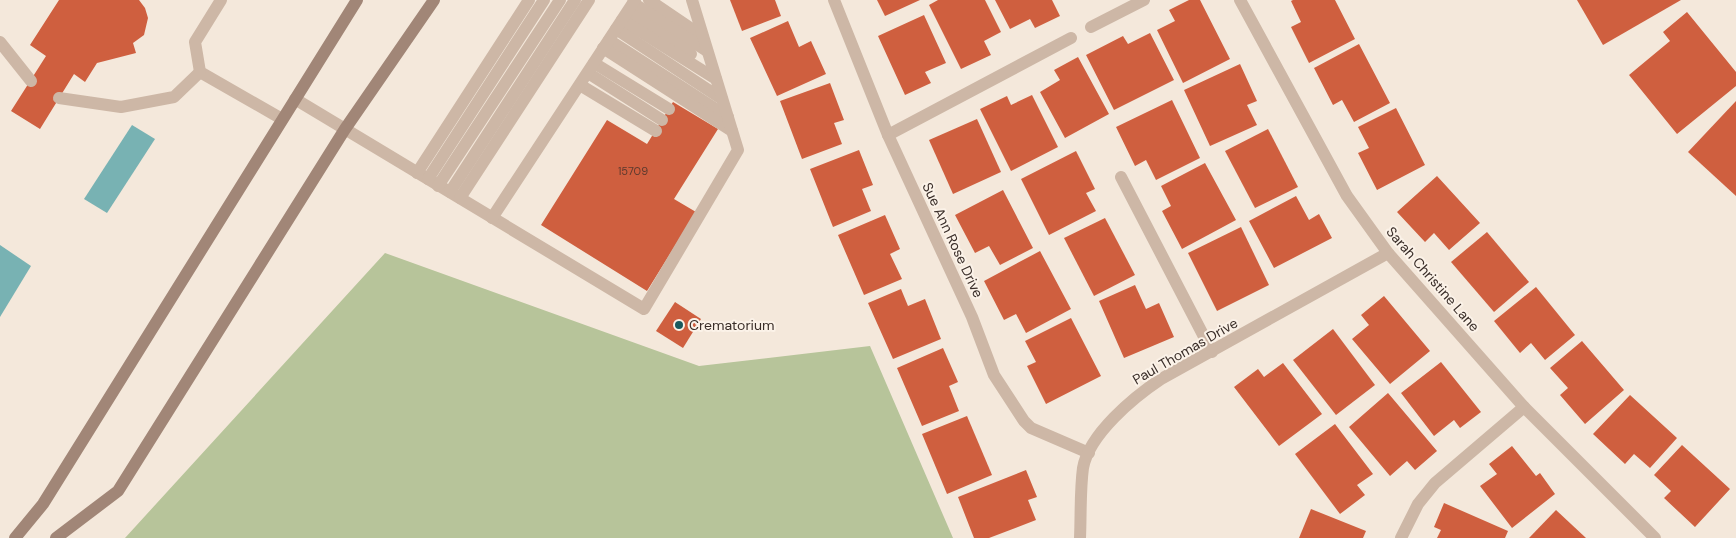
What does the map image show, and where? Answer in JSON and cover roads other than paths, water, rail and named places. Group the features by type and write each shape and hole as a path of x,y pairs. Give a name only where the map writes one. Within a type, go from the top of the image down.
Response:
{"main road":[{"path":"15,538 43,504 357,0"},
{"path":"56,538 118,491 345,129 434,0"}],"street":[{"path":"428,179 529,0"},
{"path":"428,179 544,0"},
{"path":"428,179 560,0"},
{"path":"455,195 575,0"},
{"path":"455,195 588,0"},
{"path":"649,0 702,36"},
{"path":"295,99 644,310 738,150 692,0"},
{"name":"Sue Ann Rose Drive","path":"834,0 888,135 972,317 994,375 1031,428 1088,453"},
{"path":"1091,26 1144,0"},
{"name":"Sarah Christine Lane","path":"1240,0 1347,196 1388,253 1524,407 1655,538"},
{"path":"200,72 195,42 218,1"},
{"path":"492,218 621,22"},
{"path":"621,22 707,51"},
{"path":"621,22 714,73"},
{"path":"621,22 722,99"},
{"path":"621,22 728,117"},
{"path":"621,22 732,131"},
{"path":"888,135 1071,38"},
{"path":"0,42 30,80"},
{"path":"580,85 662,120 591,68"},
{"path":"59,98 121,107 174,97 200,72"},
{"path":"200,72 282,120"},
{"path":"1120,178 1212,352"},
{"name":"Paul Thomas Drive","path":"1080,538 1084,467 1088,453 1117,414 1136,395 1161,378 1212,352 1388,253"},
{"path":"1401,538 1418,504 1435,483 1524,407"}],"water":[{"path":"132,125 155,139 107,213 84,199"},
{"path":"0,245 31,266 0,317"}],"place":[{"name":"Crematorium","path":"679,325"}]}
